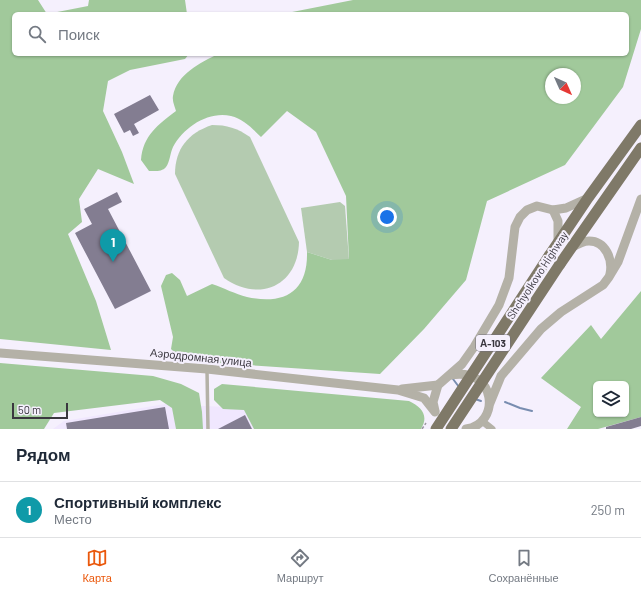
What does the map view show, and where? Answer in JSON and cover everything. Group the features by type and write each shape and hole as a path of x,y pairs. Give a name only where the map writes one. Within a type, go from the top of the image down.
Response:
{"main road":[{"name":"Shchyolkovo Highway","path":"436,429 558,242 641,125"},
{"name":"Shchyolkovo Highway","path":"451,429 560,264 641,148"}],"street":[{"path":"398,390 438,385 451,375 474,348 487,328 505,292 509,278 515,227 520,217 527,210 537,206 553,210 566,208 588,198"},
{"path":"469,429 482,421 487,414 501,376 541,329 560,312 603,285 609,277 618,262 641,199"},
{"path":"553,210 558,221 558,242"},
{"path":"571,248 589,241 598,243 606,250 611,259 609,277"},
{"path":"473,376 472,366 474,348"},
{"name":"Аэродромная улица","path":"0,352 207,369 398,390"},
{"path":"451,375 462,373 473,376 482,382 488,392 490,403"},
{"path":"482,382 492,381 501,376"},
{"path":"435,412 433,402 438,385"},
{"path":"398,390 424,398 441,421 449,427 456,429"},
{"path":"482,421 492,429"}],"lane":[{"path":"207,369 208,429"}],"path":[{"path":"422,429 426,423"}],"shaded area":[{"path":"165,404 245,408 255,429 53,429 64,421"}],"green space":[{"path":"0,0 38,0 46,12 12,12 12,56 187,56 185,59 130,70 108,81 103,111 122,152 134,184 98,169 79,199 82,222 68,234 96,301 111,350 0,339"},
{"path":"89,0 185,0 187,12 57,12 88,6"},
{"path":"353,0 641,0 641,29 623,87 565,165 487,201 466,280 424,329 380,374 188,361 178,356 171,349 173,337 161,286 166,275 172,273 180,280 187,296 212,284 247,297 272,299 283,297 298,286 303,277 306,266 307,252 332,260 349,259 346,196 316,132 287,111 261,137 247,124 235,117 222,115 205,118 183,133 173,147 168,163 164,169 149,171 141,160 142,151 148,137 152,131 176,111 173,102 175,88 184,75 197,65 214,56 629,56 629,12 292,12"},
{"path":"212,125 232,128 241,131 250,137 299,242 297,257 292,270 284,279 274,286 263,289 250,289 237,285 224,278 175,174 177,157 184,143 196,133"},
{"path":"340,202 345,206 349,260 332,260 307,252 301,208"},
{"path":"641,291 641,417 598,429 567,429 581,407 541,378 591,325 601,339"},
{"path":"0,363 153,376 181,384 199,393 203,429 176,429 172,408 160,400 54,413 44,429 0,429"},
{"path":"222,384 409,401 421,409 424,420 421,429 254,429 244,410 223,409 214,400 214,389"}],"building":[{"path":"150,95 159,110 134,124 139,133 133,136 130,130 124,133 114,114"},
{"path":"117,192 122,202 108,209 151,291 115,309 75,233 92,224 84,209"},
{"path":"165,407 169,429 67,429 66,423"},
{"path":"245,415 252,429 218,429"},
{"path":"641,417 641,426 631,429 606,429 606,427"}],"waterway":[{"path":"453,379 459,387"},
{"path":"475,399 481,401"},
{"path":"505,402 532,411"}],"place":[{"name":"Спортивный комплекс","path":"113,262"}]}
